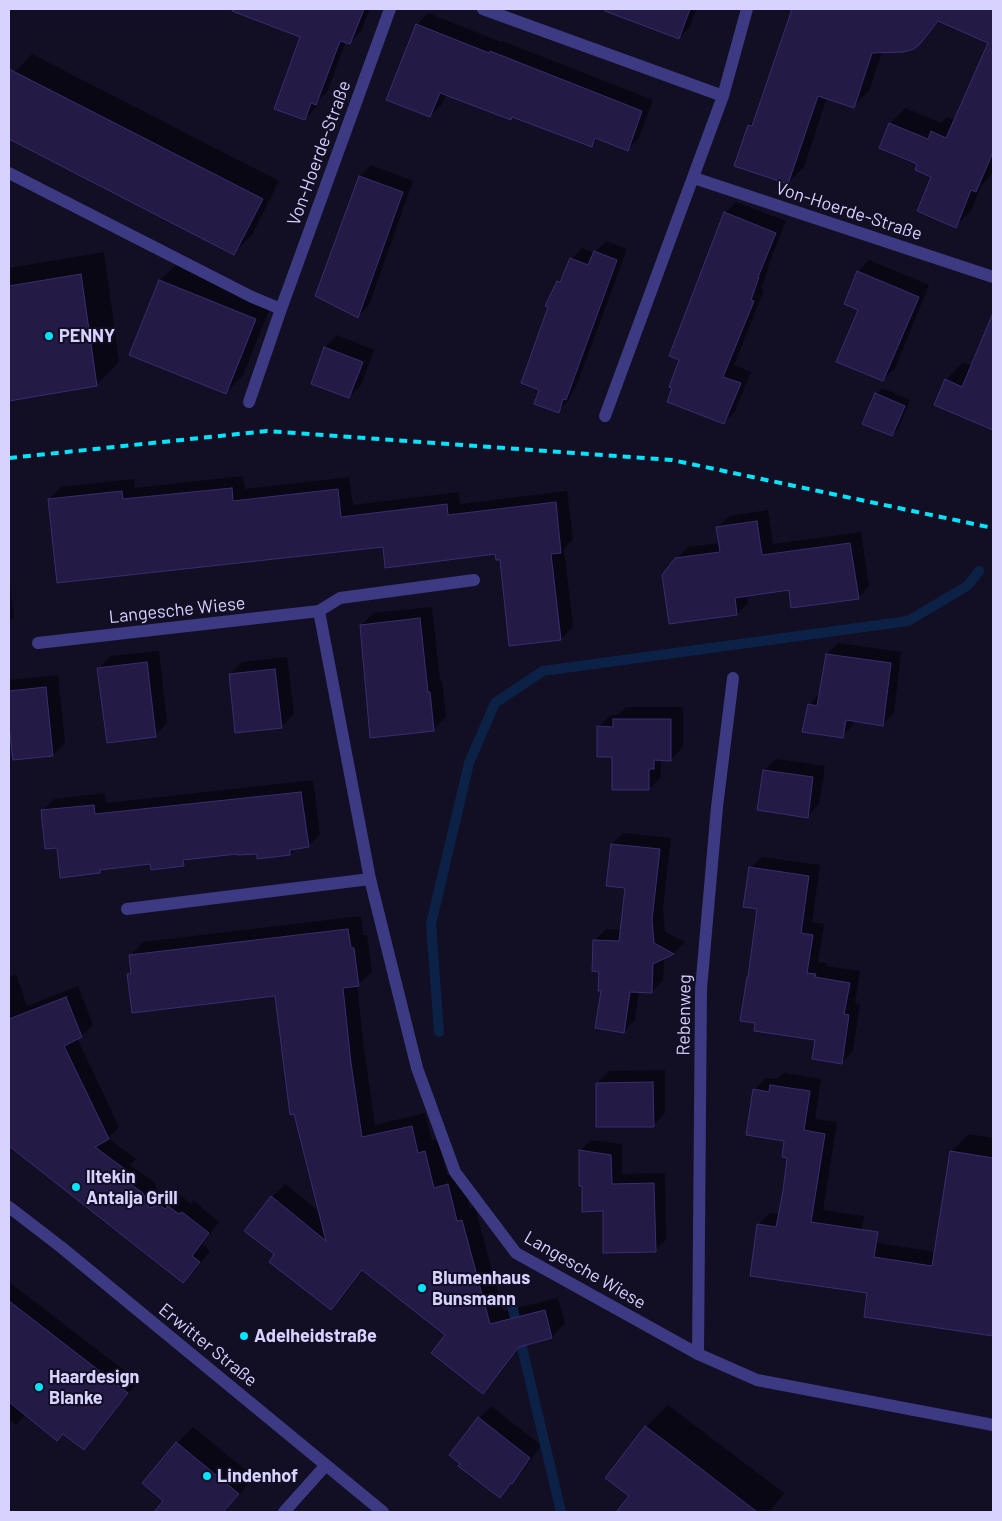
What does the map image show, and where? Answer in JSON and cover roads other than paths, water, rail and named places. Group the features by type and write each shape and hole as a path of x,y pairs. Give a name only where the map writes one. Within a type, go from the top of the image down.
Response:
{"street":[{"name":"Von-Hoerde-Straße","path":"249,402 280,309 390,9"},
{"path":"483,9 724,96"},
{"path":"605,416 724,96 747,9"},
{"path":"9,173 252,297 280,309"},
{"name":"Von-Hoerde-Straße","path":"694,178 993,276"},
{"name":"Langesche Wiese","path":"38,643 319,611 340,598 474,580"},
{"name":"Langesche Wiese","path":"319,611 370,879 416,1068 455,1172 516,1253 698,1354 757,1380 993,1425"},
{"name":"Rebenweg","path":"698,1354 701,989 717,807 733,678"},
{"path":"127,909 370,879"},
{"name":"Erwitter Straße","path":"9,1207 383,1512"},
{"path":"284,1512 326,1464"}],"waterway":[{"path":"439,1032 431,924 469,763 495,703 543,671 908,621 967,586 979,571"},
{"path":"511,1301 561,1512"}],"railway":[{"path":"9,458 267,431 672,460 993,528"}],"place":[{"name":"PENNY","path":"49,336"},
{"name":"Iltekin Antalja Grill","path":"76,1187"},
{"name":"Blumenhaus Bunsmann","path":"422,1288"},
{"name":"Adelheidstraße","path":"244,1336"},
{"name":"Haardesign Blanke","path":"39,1387"},
{"name":"Lindenhof","path":"207,1476"}]}
